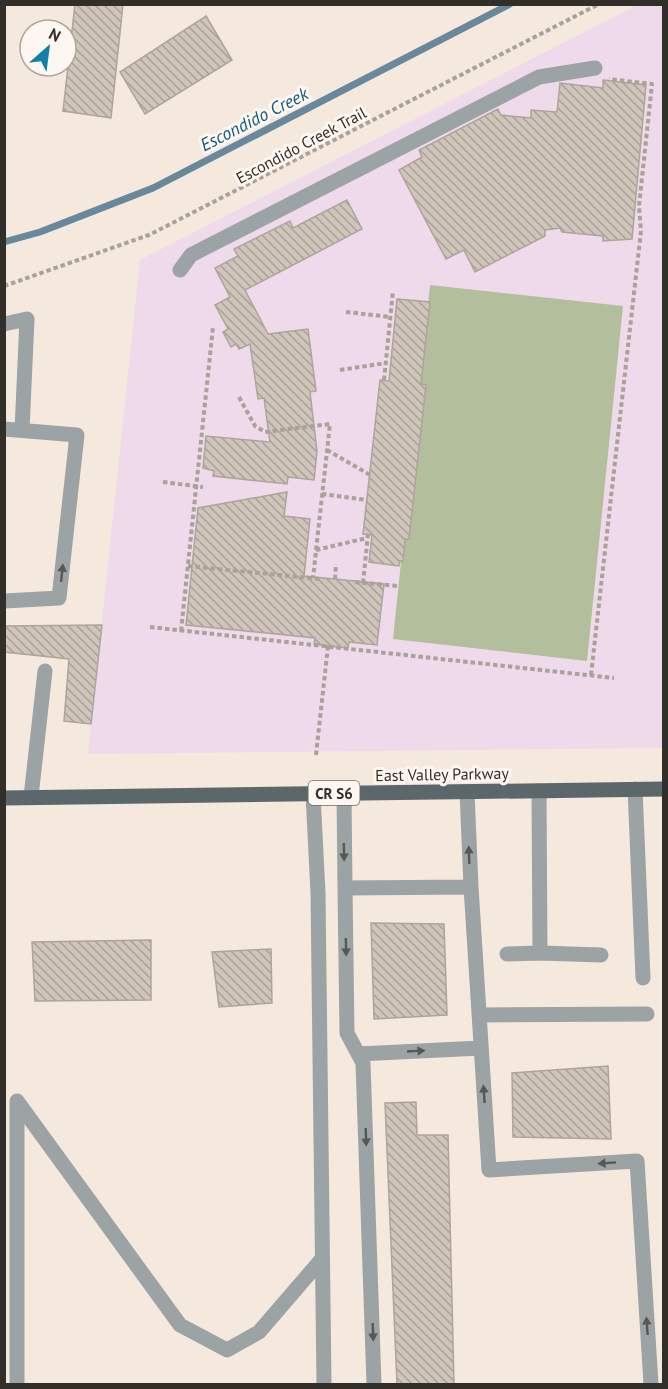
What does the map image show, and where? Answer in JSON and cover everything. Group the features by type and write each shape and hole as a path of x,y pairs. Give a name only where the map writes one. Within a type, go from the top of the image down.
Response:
{"main road":[{"name":"East Valley Parkway","path":"4,798 663,789"}],"lane":[{"path":"180,270 191,255 539,77 599,73"},
{"path":"4,324 27,319 22,430"},
{"path":"4,429 77,435 59,598 4,601"},
{"path":"31,797 45,671"},
{"path":"635,789 643,978"},
{"path":"539,791 540,953"},
{"path":"467,792 489,1170 637,1161 651,1384"},
{"path":"344,793 347,1033 363,1063 374,1384"},
{"path":"313,794 318,893 324,1384"},
{"path":"345,888 471,887"},
{"path":"507,954 601,955"},
{"path":"479,1015 647,1014"},
{"path":"358,1054 481,1048"},
{"path":"17,1384 17,1101 180,1325 217,1345 227,1350 259,1332 321,1260"}],"path":[{"name":"Escondido Creek Trail","path":"4,286 159,231 599,4"},
{"path":"591,675 631,293 641,231 639,207 652,84 599,73"},
{"path":"384,380 393,291"},
{"path":"346,312 391,316"},
{"path":"181,631 213,327"},
{"path":"340,370 386,363"},
{"path":"239,397 255,426 265,432 330,424 313,578"},
{"path":"327,450 370,475"},
{"path":"163,482 203,487"},
{"path":"322,494 367,500"},
{"path":"316,550 368,536 363,583"},
{"path":"335,579 336,564"},
{"path":"188,566 320,579"},
{"path":"355,582 397,586"},
{"path":"150,627 614,678"},
{"path":"316,755 328,646"}],"shaded area":[{"path":"637,5 663,5 663,748 88,754 140,260"}],"green space":[{"path":"430,285 623,306 587,661 393,639"}],"building":[{"path":"75,4 123,4 111,118 63,111 67,78 78,78 78,18 73,18"},
{"path":"206,16 232,60 145,114 120,72"},
{"path":"603,80 646,85 632,239 603,241 603,236 562,232 560,228 545,230 545,236 475,272 464,250 446,259 399,170 422,157 419,150 498,109 501,115 531,118 531,110 557,112 560,83 603,88"},
{"path":"347,200 362,229 245,290 268,334 308,329 316,391 310,392 317,451 314,480 288,477 287,484 213,476 214,471 203,468 206,436 270,442 264,398 258,399 250,344 239,349 236,344 231,347 223,332 228,329 215,305 230,297 215,268 238,256 234,249 290,221 293,228"},
{"path":"397,299 430,302 421,384 426,385 409,539 405,539 403,561 400,561 399,566 369,562 372,535 363,534 380,380 389,381"},
{"path":"287,492 284,516 310,519 304,576 384,584 377,645 349,642 348,648 328,646 314,644 315,638 186,625 198,508"},
{"path":"102,625 91,724 64,721 69,659 4,652 4,626"},
{"path":"371,923 444,924 447,1015 374,1019"},
{"path":"151,940 151,1000 35,1001 32,942"},
{"path":"271,949 272,1003 219,1007 212,952"},
{"path":"608,1066 611,1139 513,1137 512,1073"},
{"path":"416,1102 417,1135 448,1135 454,1384 397,1384 385,1103"}],"waterway":[{"name":"Escondido Creek","path":"4,242 40,232 153,188 510,4"}]}
